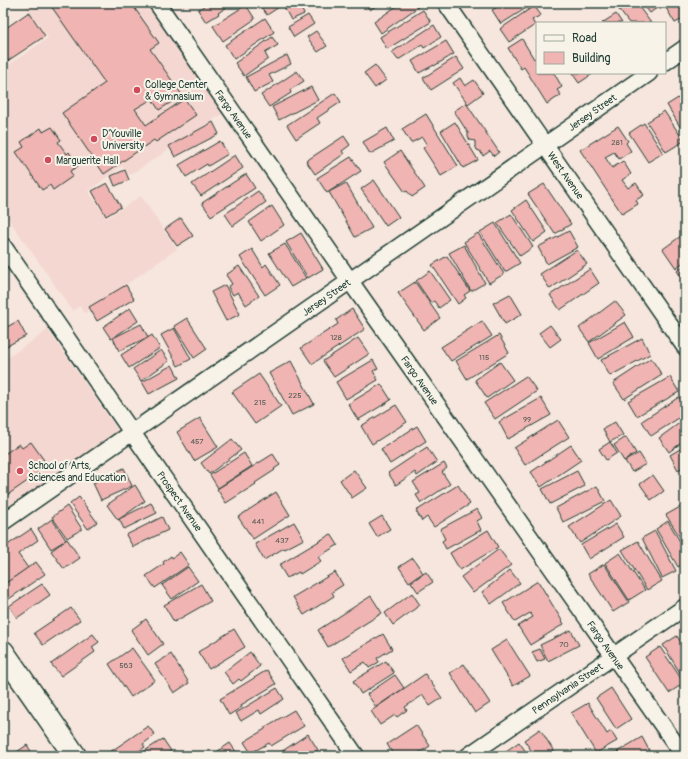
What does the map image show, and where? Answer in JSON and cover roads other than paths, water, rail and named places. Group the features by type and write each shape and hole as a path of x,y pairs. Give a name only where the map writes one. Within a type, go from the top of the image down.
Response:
{"main road":[{"path":"3,652 76,756"}],"street":[{"name":"Fargo Avenue","path":"157,3 350,281 684,756"},
{"name":"West Avenue","path":"446,3 685,347"},
{"path":"666,61 685,48"},
{"name":"Jersey Street","path":"3,522 648,74"},
{"name":"Prospect Avenue","path":"3,246 356,756"},
{"name":"Pennsylvania Street","path":"468,756 685,607"}],"place":[{"name":"College Center & Gymnasium","path":"137,90"},
{"name":"D'Youville University","path":"94,139"},
{"name":"Marguerite Hall","path":"48,160"},
{"name":"School of Arts, Sciences and Education","path":"20,471"}]}
